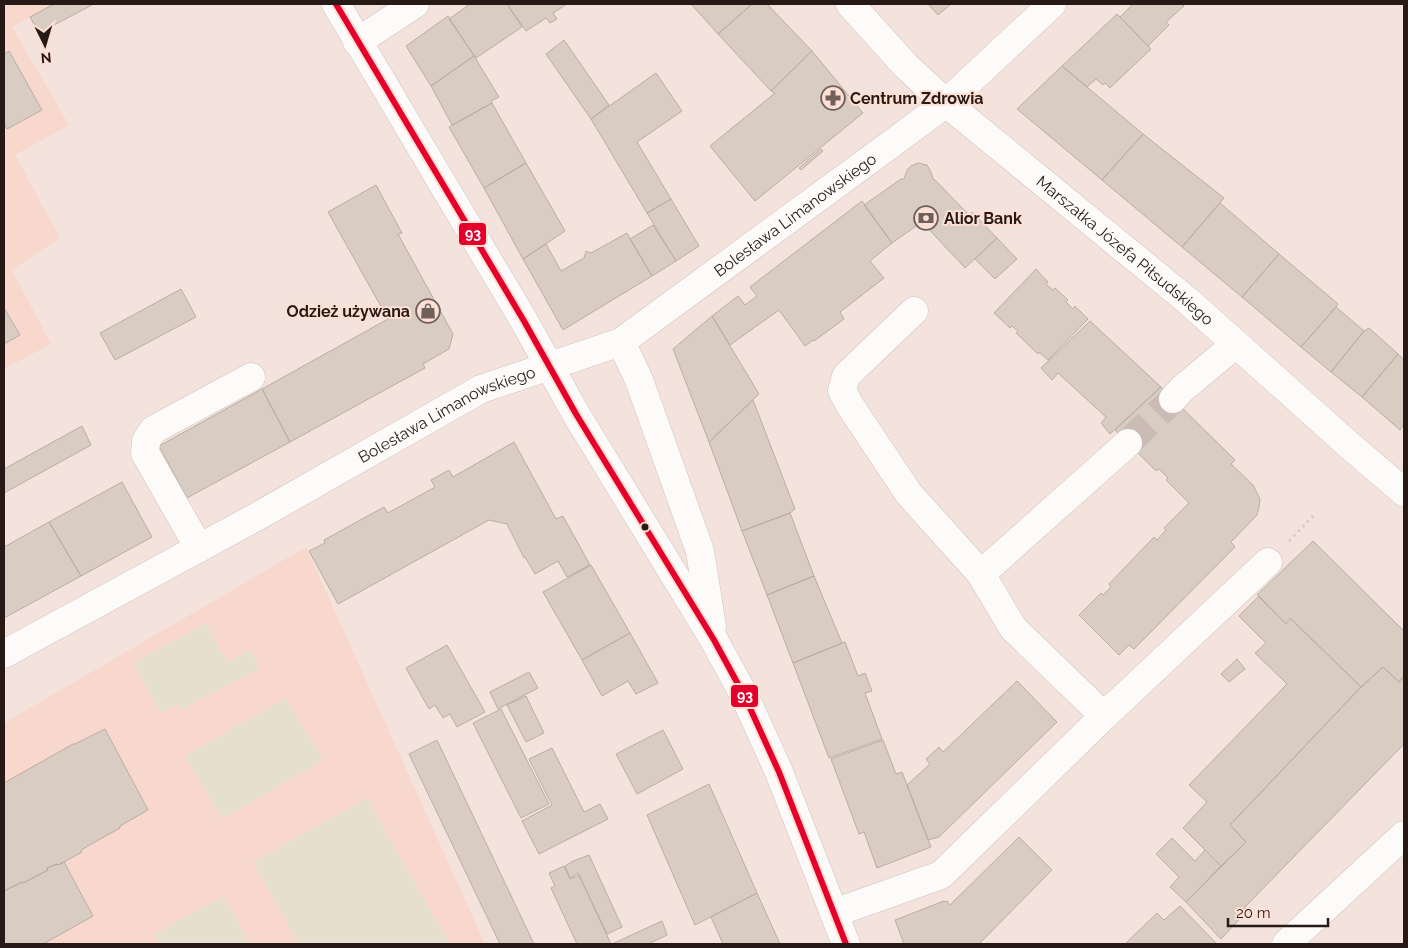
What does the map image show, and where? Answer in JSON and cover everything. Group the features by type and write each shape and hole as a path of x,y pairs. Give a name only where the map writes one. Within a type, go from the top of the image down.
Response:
{"street":[{"path":"336,4 519,313 576,414 714,640 745,697 775,764 846,944"},
{"path":"357,42 415,4"},
{"name":"Marszałka Józefa Piłsudskiego","path":"850,4 906,66 946,102 1180,295 1348,445 1404,492"},
{"name":"Bolesława Limanowskiego","path":"4,654 198,548 481,389 621,342 946,102 1052,4"},
{"path":"914,311 846,376 842,391 909,494 981,574 1013,628 1104,716"},
{"path":"621,342 639,380 700,551 714,640"},
{"path":"1172,399 1236,344"},
{"path":"198,548 145,453 146,442 153,430 251,377"},
{"path":"981,574 1128,443"},
{"path":"834,913 941,875 1104,716 1268,562"},
{"path":"1286,944 1404,836"}],"path":[{"path":"1268,562 1315,514"}],"shaded area":[{"path":"4,4 54,4 12,27 69,125 15,155 60,238 12,270 51,344 4,369"},
{"path":"306,547 485,944 4,944 4,723"},
{"path":"206,623 227,662 250,650 260,668 180,710 177,704 161,713 133,663"},
{"path":"286,698 323,760 222,819 185,756"},
{"path":"367,798 450,944 299,944 253,862"},
{"path":"224,896 250,944 160,944 154,934"}],"building":[{"path":"54,4 92,5 39,33 30,17"},
{"path":"470,4 507,4 522,27 476,58 449,19"},
{"path":"507,4 567,4 553,13 557,19 550,23 546,18 526,31"},
{"path":"691,4 752,4 718,34"},
{"path":"752,4 767,4 812,51 771,91 718,34"},
{"path":"928,4 951,4 938,15"},
{"path":"1133,4 1181,4 1184,6 1166,22 1169,25 1148,46 1120,17"},
{"path":"1117,14 1151,49 1110,88 1105,83 1103,85 1096,79 1087,87 1062,66"},
{"path":"448,16 474,56 431,86 406,46"},
{"path":"564,40 609,105 591,119 546,54"},
{"path":"9,51 42,110 7,129 4,123 4,54"},
{"path":"812,51 863,113 755,201 710,146 775,93 771,91"},
{"path":"474,56 499,97 491,101 492,103 452,125 431,86"},
{"path":"1062,66 1143,134 1102,180 1017,109"},
{"path":"656,73 682,111 637,142 671,199 647,213 591,119"},
{"path":"492,103 526,163 484,188 449,127"},
{"path":"1143,134 1224,198 1182,247 1102,180"},
{"path":"821,149 823,151 801,170 799,168"},
{"path":"526,163 565,231 523,259 484,188"},
{"name":"Alior Bank","path":"918,163 927,165 933,179 969,215 972,212 997,238 965,268 922,222 892,243 864,205 901,179 904,179 907,170"},
{"path":"376,185 402,233 398,234 453,334 449,349 423,364 425,368 290,442 262,389 388,319 328,212"},
{"path":"671,199 699,246 676,261 647,213"},
{"path":"862,201 892,243 870,261 884,278 840,312 844,319 805,346 779,310 730,345 712,316 738,296 745,305 757,296 750,287"},
{"path":"1220,203 1279,254 1242,297 1182,247"},
{"path":"653,225 676,261 652,276 630,239"},
{"path":"627,233 652,276 563,330 523,259 546,244 561,271 584,258 586,251 591,253"},
{"path":"997,238 1017,259 995,279 975,259"},
{"path":"1279,254 1338,304 1301,347 1242,297"},
{"path":"1036,269 1048,282 1046,284 1053,290 1055,288 1068,300 1066,302 1073,309 1075,306 1088,319 1048,360 1039,352 1038,354 1016,333 1018,331 1012,326 1010,328 994,313"},
{"path":"181,289 196,317 115,360 100,333"},
{"path":"1336,307 1364,331 1331,372 1301,347"},
{"path":"4,308 20,335 4,344"},
{"path":"712,316 759,394 709,442 673,349"},
{"path":"1090,321 1161,387 1110,434 1101,423 1106,417 1058,373 1052,380 1041,368"},
{"path":"1369,328 1398,354 1362,397 1331,372 1364,331"},
{"path":"1398,354 1404,360 1404,424 1400,430 1362,397"},
{"path":"1161,387 1235,460 1231,464 1253,485 1260,499 1259,507 1257,515 1231,542 1235,547 1134,649 1129,645 1119,655 1079,615 1101,593 1103,595 1111,587 1109,584 1154,537 1157,540 1166,530 1164,528 1189,503 1166,480 1168,478 1159,469 1156,471 1115,430"},
{"path":"262,389 290,442 187,498 159,446"},
{"path":"753,400 795,509 790,513 742,531 709,442"},
{"path":"82,426 91,445 4,493 4,469"},
{"path":"514,442 556,519 563,516 590,565 567,577 558,561 535,574 524,558 507,524 489,520 338,604 309,551 325,543 324,540 384,507 388,513 435,487 431,480 449,470 453,477"},
{"path":"122,482 152,537 81,576 49,522"},
{"path":"790,513 814,576 767,595 742,531"},
{"path":"49,522 81,576 4,618 4,547"},
{"path":"1313,541 1404,631 1404,676 1399,682 1383,667 1361,687 1290,618 1285,623 1257,595"},
{"path":"591,565 630,633 582,660 543,592"},
{"path":"814,576 842,643 793,663 767,595"},
{"path":"1259,596 1286,624 1291,619 1361,687 1230,825 1246,842 1221,866 1183,828 1207,802 1189,785 1287,684 1255,653 1266,643 1239,616"},
{"path":"630,633 658,683 636,694 628,681 602,696 582,660"},
{"path":"845,642 858,676 865,673 872,691 865,693 882,739 829,758 793,663"},
{"path":"447,645 485,712 457,727 450,714 443,718 435,705 429,709 406,668"},
{"path":"1237,659 1245,669 1229,682 1221,674"},
{"path":"1383,667 1399,682 1404,676 1404,744 1244,908 1247,911 1221,939 1186,902 1246,842 1230,825 1361,687"},
{"path":"529,672 538,688 498,709 490,692"},
{"path":"1017,681 1057,722 939,837 928,840 907,785 930,764 926,759 939,747 943,752"},
{"path":"526,696 544,733 526,742 507,705"},
{"path":"501,709 549,804 521,818 473,723"},
{"path":"105,729 148,810 81,850 82,852 4,891 4,783 73,744"},
{"path":"663,730 683,769 637,794 616,754"},
{"path":"437,740 534,944 500,944 409,754"},
{"path":"883,740 896,774 902,772 931,847 877,868 864,832 859,834 831,759"},
{"path":"552,748 584,812 600,804 608,819 539,854 522,821 552,805 529,759"},
{"path":"709,784 757,893 695,925 647,815"},
{"path":"1019,837 1052,870 979,944 904,944 895,920 944,901 947,901 950,905"},
{"path":"1172,838 1195,861 1205,850 1221,866 1186,902 1170,887 1179,877 1156,854"},
{"path":"589,855 622,927 607,934 578,873 570,878 565,866"},
{"path":"64,862 93,916 43,944 4,944 4,891 48,870 47,868"},
{"path":"564,866 570,879 579,875 611,944 577,944 551,888 555,886 549,873"},
{"path":"757,893 780,944 723,944 711,917"},
{"path":"1180,906 1216,944 1125,944 1157,913 1164,920"},
{"path":"662,921 667,935 659,939 648,944 612,944"}],"tunnel":[{"path":"1128,443 1173,399"}],"transit line":[{"name":"93","path":"336,4 524,321 576,414 714,640 745,697 779,772 846,944"}],"place":[{"name":"Centrum Zdrowia","path":"833,98"},
{"name":"Alior Bank","path":"926,218"},
{"name":"Odzież używana","path":"428,311"}]}
